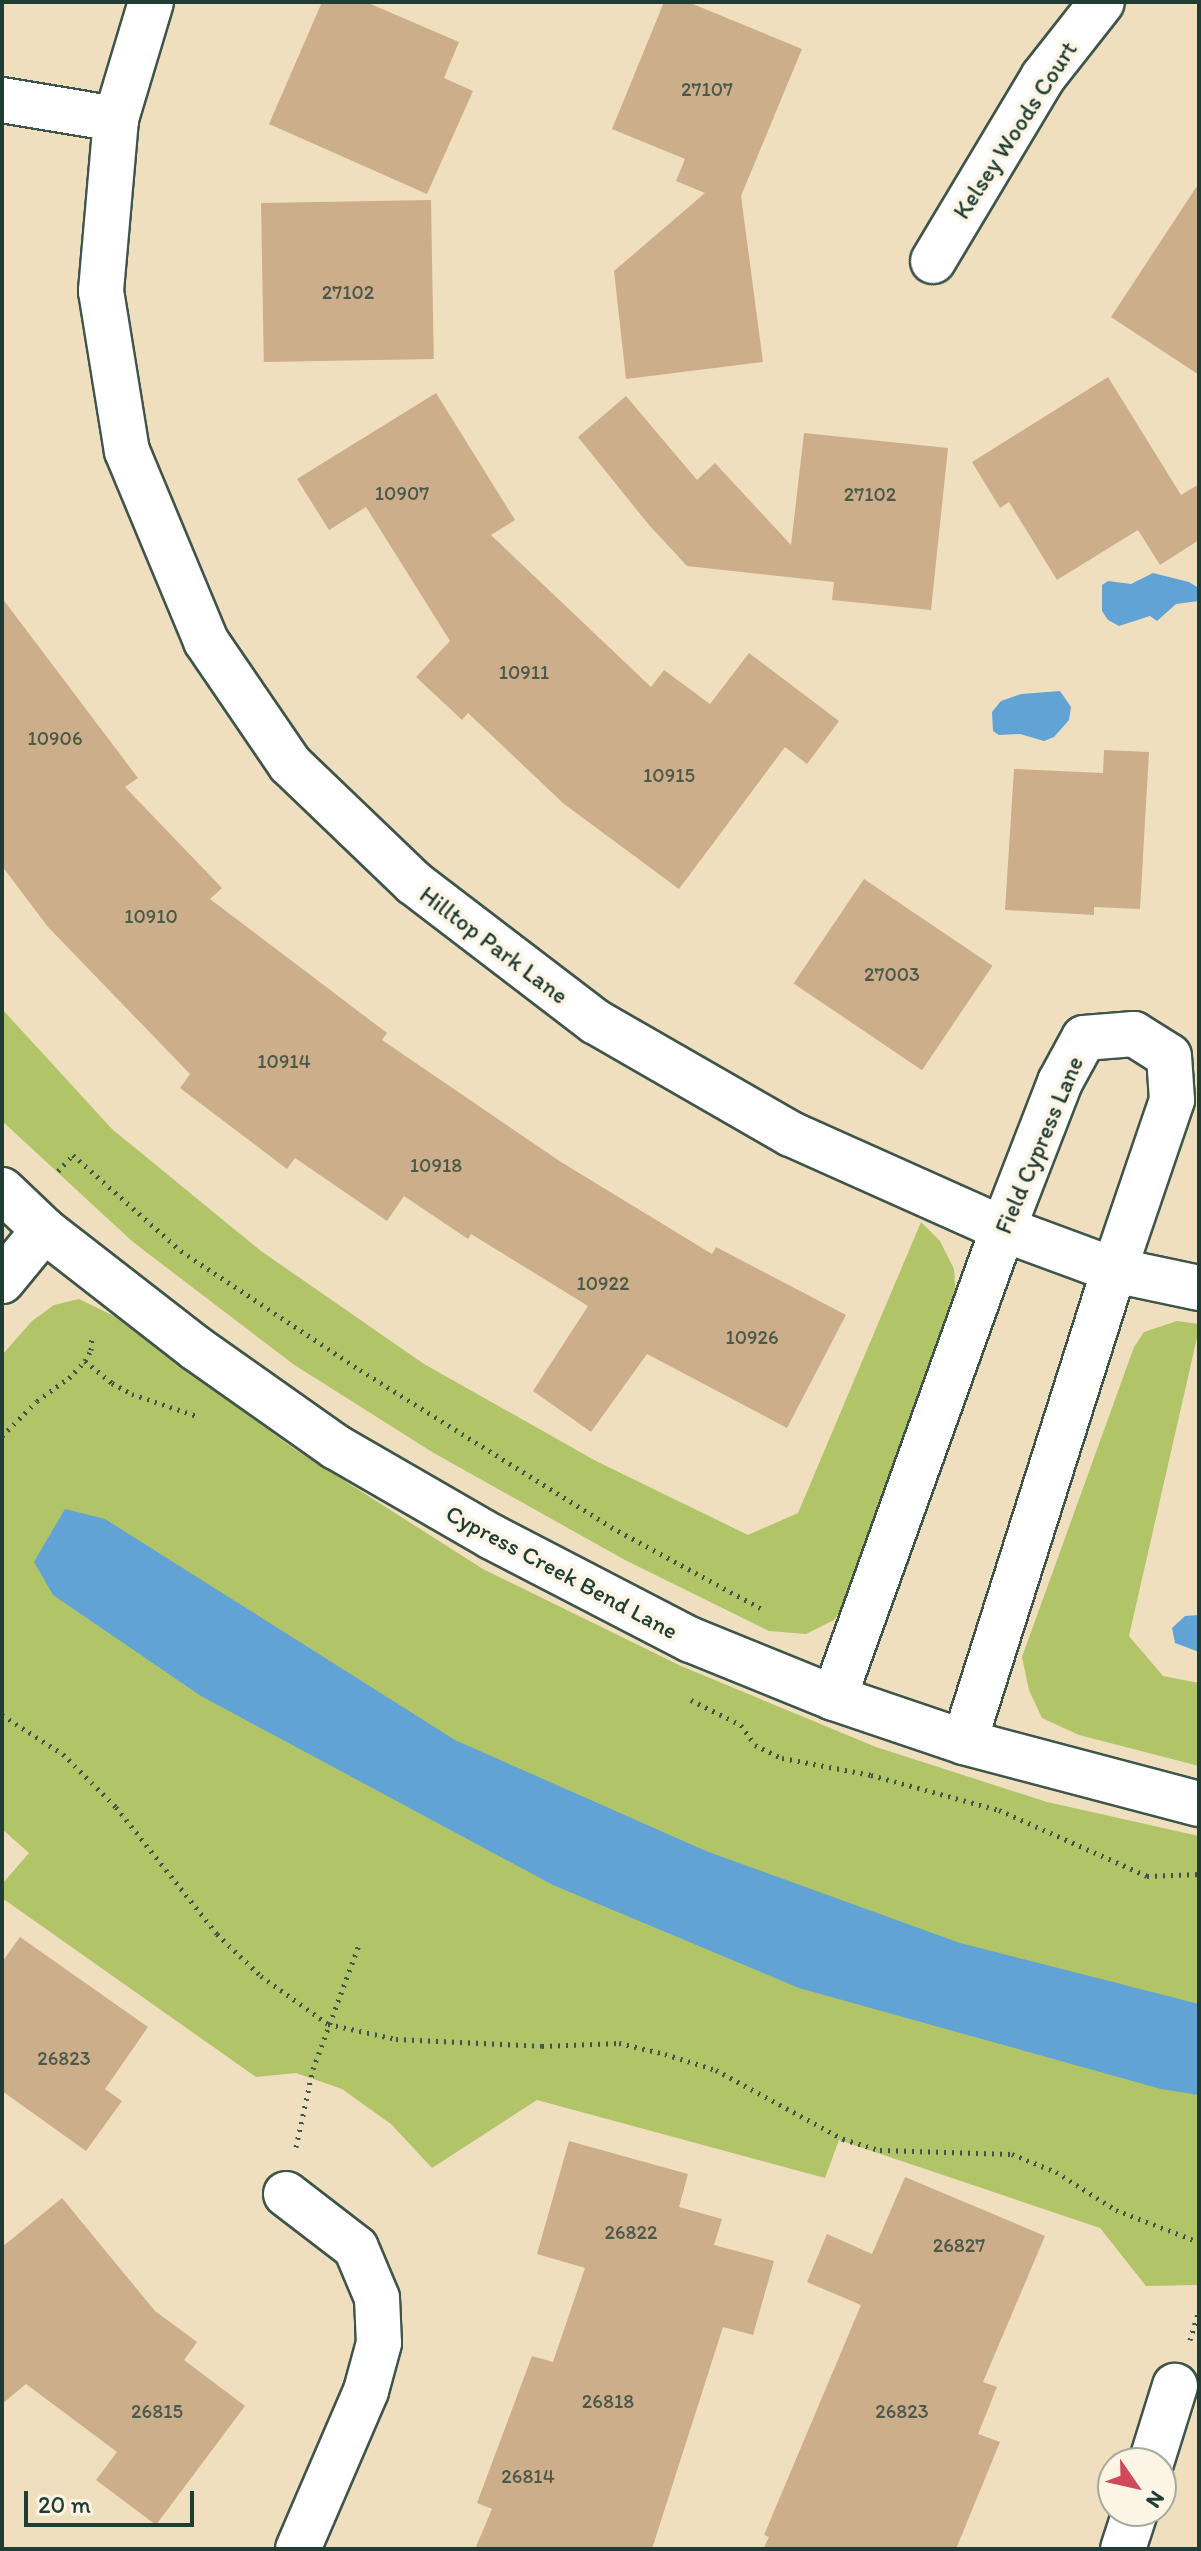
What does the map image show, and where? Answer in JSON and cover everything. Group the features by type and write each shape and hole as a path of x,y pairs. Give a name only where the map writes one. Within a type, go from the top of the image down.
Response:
{"street":[{"name":"Hilltop Park Lane","path":"151,2 116,119 101,291 127,451 206,641 290,764 414,883 596,1022 791,1134 1003,1229 1114,1270 1199,1288"},
{"name":"Kelsey Woods Court","path":"933,261 1043,77 1102,2"},
{"path":"2,100 116,119"},
{"name":"Field Cypress Lane","path":"834,1698 1003,1229 1060,1082 1084,1038 1134,1034 1169,1056 1172,1100 1114,1270 964,1742"},
{"name":"Cypress Creek Bend Lane","path":"2,1190 44,1230 197,1349 336,1447 492,1537 691,1640 834,1698 964,1742 1199,1804"},
{"path":"2,1281 44,1230"},
{"path":"286,2194 356,2248 377,2298 379,2343 366,2391 298,2549"},
{"path":"1156,2447 1175,2386"},
{"path":"1123,2549 1130,2527"}],"path":[{"path":"57,1172 73,1155 181,1251 360,1370 611,1527 770,1612"},
{"path":"2,1436 37,1401 69,1378 85,1361"},
{"path":"2,1715 63,1754 145,1840 217,1934 261,1976 328,2024 396,2039 528,2046 619,2043 650,2050 716,2070 843,2139 880,2150 973,2150 1012,2154 1056,2172 1116,2210 1199,2242"},
{"path":"286,2194 313,2069 360,1942"}],"green space":[{"path":"2,1009 112,1129 261,1251 424,1364 596,1461 748,1535 798,1513 921,1222 940,1241 954,1269 956,1298 855,1591 834,1620 806,1634 769,1631 625,1560 432,1452 293,1364 133,1242 2,1121"},
{"path":"79,1299 114,1316 293,1448 483,1569 681,1666 876,1747 1047,1802 1199,1836 1199,2285 1146,2286 1100,2228 839,2140 825,2178 537,2100 432,2168 391,2124 342,2089 296,2073 256,2077 2,1898 2,1884 29,1853 2,1829 2,1355 32,1321 54,1305"},
{"path":"1177,1321 1199,1324 1199,1329 1129,1636 1163,1676 1199,1683 1199,1766 1079,1735 1042,1718 1029,1690 1022,1657 1134,1347 1144,1332"}],"water":[{"path":"1153,573 1189,582 1197,587 1199,601 1176,604 1157,621 1150,616 1119,626 1108,620 1102,611 1102,585 1108,581 1131,584"},
{"path":"1060,691 1071,707 1069,720 1054,737 1044,741 1020,734 999,735 993,731 992,712 1001,701 1021,694"},
{"path":"65,1509 105,1519 455,1740 706,1851 960,1943 1199,2004 1199,2095 1161,2089 799,1988 553,1885 201,1696 53,1595 34,1562"},
{"path":"1199,1615 1199,1652 1175,1643 1172,1628 1185,1616"}],"building":[{"path":"322,2 366,2 459,42 444,78 473,91 427,194 269,124"},
{"path":"664,2 688,2 802,49 741,196 763,362 626,379 614,271 705,193 676,181 685,159 612,129"},
{"path":"1199,183 1199,375 1111,317"},
{"path":"431,200 434,359 264,362 261,203"},
{"path":"1108,377 1181,495 1199,484 1199,540 1160,565 1138,530 1057,580 1009,502 1000,508 972,462"},
{"path":"436,393 515,520 491,535 651,687 664,670 710,704 749,653 839,721 807,764 785,747 679,889 564,804 468,713 462,720 416,677 450,641 366,507 329,530 297,479"},
{"path":"626,396 697,480 715,463 791,545 804,433 948,448 931,610 832,600 834,582 687,566 649,525 578,437"},
{"path":"2,598 138,778 125,787 222,888 210,899 387,1033 382,1040 561,1162 712,1254 716,1247 846,1315 787,1428 647,1354 591,1432 533,1391 588,1306 471,1234 468,1239 404,1196 387,1221 295,1158 287,1169 180,1088 190,1074 48,927 2,866"},
{"path":"1104,750 1149,752 1140,909 1094,907 1094,915 1005,910 1014,769 1103,773"},
{"path":"864,879 993,966 922,1070 794,983"},
{"path":"20,1937 148,2027 105,2089 122,2101 86,2151 2,2091 2,1962"},
{"path":"569,2141 688,2174 679,2207 722,2219 714,2245 774,2261 753,2335 723,2327 652,2549 475,2549 492,2509 477,2503 532,2356 553,2362 585,2268 537,2254"},
{"path":"905,2177 1045,2236 983,2382 997,2387 978,2434 1000,2442 956,2549 763,2549 769,2537 764,2535 861,2305 807,2282 827,2234 872,2254"},
{"path":"62,2198 155,2311 197,2342 184,2360 245,2406 156,2525 96,2480 117,2452 26,2384 2,2404 2,2247"}]}
